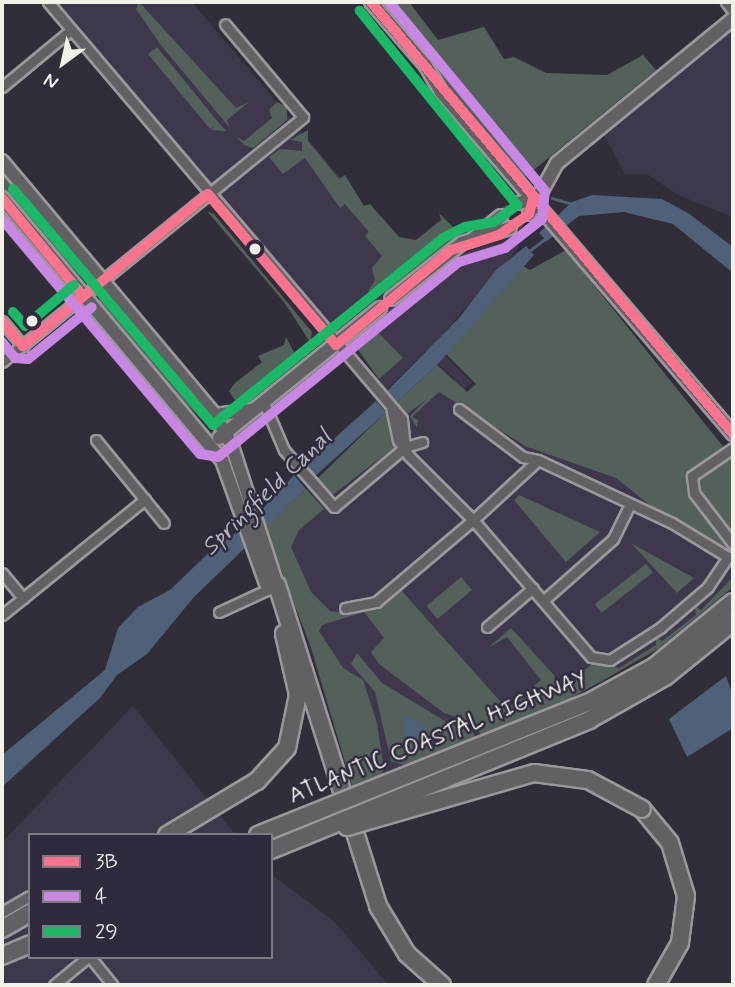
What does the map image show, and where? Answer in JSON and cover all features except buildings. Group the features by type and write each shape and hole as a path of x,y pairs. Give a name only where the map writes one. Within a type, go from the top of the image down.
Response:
{"highway":[{"path":"170,833 257,780 281,757 294,728 297,681 270,580"},
{"path":"270,580 378,906 407,954 442,985"},
{"name":"ATLANTIC COASTAL HIGHWAY","path":"263,833 593,701 655,666 733,602"},
{"name":"ATLANTIC COASTAL HIGHWAY","path":"273,849 589,720 665,677 733,622"},
{"path":"273,849 534,773 588,780 642,809 670,843 686,896 680,943 656,985"},
{"path":"2,929 28,914"},
{"path":"2,936 28,926"},
{"path":"2,956 28,945"}],"main road":[{"path":"371,2 533,199 733,434"},
{"path":"529,214 533,199 557,163 733,19"},
{"path":"2,161 215,415 225,434 270,580"},
{"path":"2,198 211,445 246,505"},
{"path":"519,204 533,199"},
{"path":"391,299 501,216"},
{"path":"474,238 499,235 510,228"},
{"path":"211,445 380,308"},
{"path":"215,415 260,406"}],"street":[{"path":"48,2 391,408 392,424 405,447 474,520 592,657 605,661 660,628 720,575 728,557 630,504 538,460 523,457 458,409"},
{"path":"726,2 733,11"},
{"path":"2,362 303,117 225,24"},
{"path":"2,87 71,30"},
{"path":"2,321 23,346"},
{"path":"260,406 300,470 334,507 405,447 422,442"},
{"path":"96,440 164,523"},
{"path":"733,448 692,477 694,493 733,544"},
{"path":"345,608 376,602 474,520 538,460"},
{"path":"2,615 145,499"},
{"path":"544,600 581,575 617,543 630,504"},
{"path":"2,573 23,598"},
{"path":"219,612 270,580"},
{"path":"486,627 533,588"},
{"path":"2,912 28,897"},
{"path":"54,985 86,959"},
{"path":"91,959 113,985"}],"shaded area":[{"path":"56,2 192,2 415,266 384,292 396,305 459,254 504,241 519,247 434,344 472,383 465,388 469,409 461,404 454,378 425,351 386,390 352,343 386,312 374,302 335,336"},
{"path":"139,2 236,108 249,102 227,120 230,128 160,44 136,9"},
{"path":"381,2 409,2 438,40 484,27 504,59 514,57 546,73 607,75 643,55 656,70 525,177 452,95"},
{"path":"733,26 733,217 678,195 647,174 625,174 603,133"},
{"path":"157,47 226,131 211,130 214,126 210,129 148,54"},
{"path":"277,102 287,107 287,120 253,148 244,145 237,137 244,141 272,118 269,110"},
{"path":"308,130 308,141 339,179 345,175 364,206 370,204 399,237 416,240 441,220 439,213 460,234 386,294 381,289 368,291 375,280 372,268 382,256 365,236 369,232 345,204 340,208 305,158 283,174 269,157 280,149 302,151 302,142 290,140"},
{"path":"2,173 10,179 89,275 79,275 29,223 2,191"},
{"path":"207,211 214,214 312,332 310,342 284,302"},
{"path":"566,250 733,459 733,554 651,506 616,478 527,447 439,392 412,417 418,420 417,428 410,416 427,399 407,414 397,402 437,365 467,392 476,384 446,354 523,266 530,270"},
{"path":"100,299 149,346 216,432 161,381 97,302"},
{"path":"371,325 403,358 379,379 353,342"},
{"path":"286,337 297,358 241,403 234,399 229,391 235,383 262,362 258,356 284,345"},
{"path":"422,381 527,447 616,478 651,506 709,537 733,554 733,587 671,640 602,682 353,789 307,639 265,528"},
{"path":"386,412 395,447 331,496 317,479"},
{"path":"306,489 324,509 299,530 291,547 311,592 330,611 343,613 383,604 400,589 507,709 541,680 507,637 488,648 511,628 564,686 592,664 619,668 656,645 656,637 662,641 696,615 695,606 701,610 733,577 733,587 658,649 566,701 481,736 476,724 444,713 379,664 371,652 384,638 364,612 322,625 319,631 343,668 363,680 377,723 384,769 380,778 353,789 311,647 265,528"},
{"path":"519,495 600,532 566,562 514,500"},
{"path":"631,543 694,578 677,593"},
{"path":"646,564 653,573 602,613 595,604"},
{"path":"461,577 472,590 437,619 427,606"},
{"path":"357,653 382,683 448,723 471,729 476,738 407,766 391,761 375,692 351,664"},
{"path":"133,706 234,833 28,833 28,959 273,959 273,876 335,922 388,985 2,985 2,842"}],"water":[{"path":"592,195 662,199 688,213 733,247 733,273 673,224 624,212 579,216 547,241 539,233 572,202"},
{"path":"526,246 534,255 437,365 397,402 387,391 459,318 496,270"},
{"path":"376,401 386,412 315,476 305,465"},
{"path":"294,475 306,489 194,597 147,654 117,675 100,698 2,787 2,755 105,670 118,628 138,607 170,590 223,539 242,531"},
{"path":"726,676 733,696 733,728 687,757 669,719"},
{"path":"409,716 427,728 428,735 405,739 404,718"}],"waterway":[{"path":"552,198 570,203"},
{"name":"Springfield Canal","path":"529,251 546,238"}],"tunnel":[{"path":"501,216 519,203"},
{"path":"510,228 529,214"}],"transit line":[{"name":"3B","path":"371,2 733,434"},
{"name":"4","path":"2,219 200,454 218,457 459,262 505,248 542,219 545,191 389,2"},
{"name":"29","path":"13,189 213,425 443,238 465,227 494,222 517,205 360,11"},
{"name":"3B","path":"2,321 23,346 208,194 336,345 451,250 499,235 529,214 533,199"},
{"name":"3B","path":"2,198 83,296"},
{"name":"29","path":"13,312 25,326 74,285"},
{"name":"4","path":"2,342 15,358 28,359 92,307"}]}
